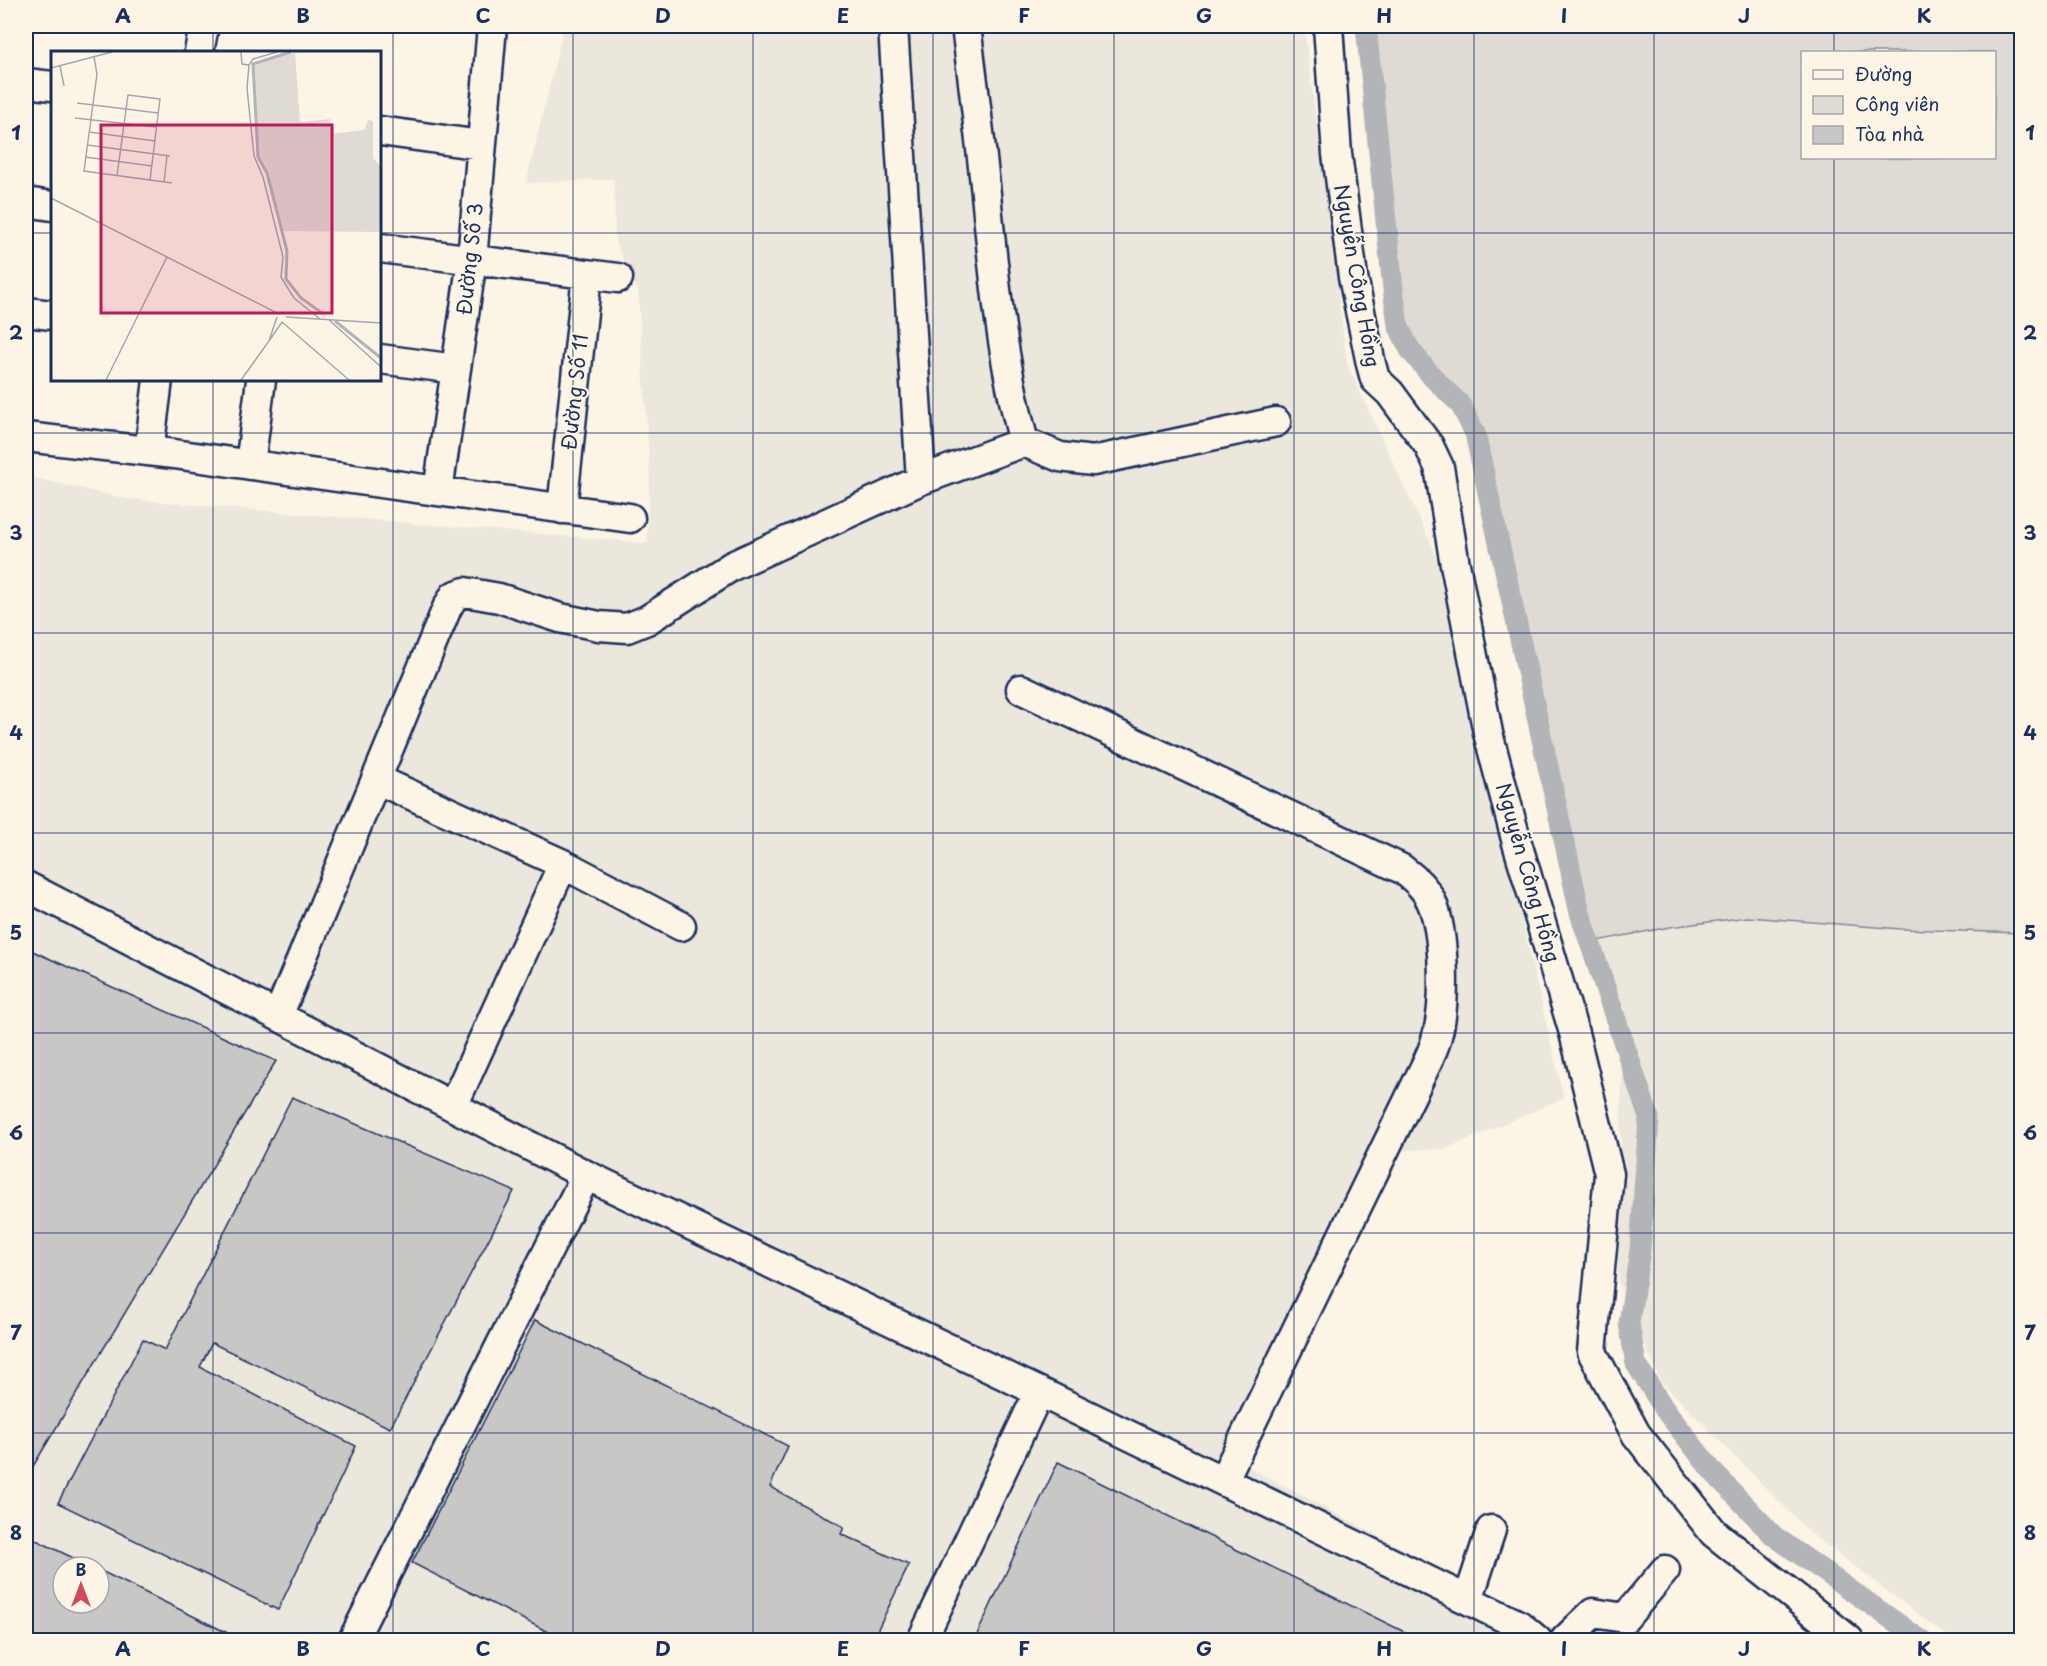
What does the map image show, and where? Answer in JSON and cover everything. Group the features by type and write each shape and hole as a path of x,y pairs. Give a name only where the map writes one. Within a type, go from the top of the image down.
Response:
{"street":[{"path":"199,51 204,26"},
{"name":"Đường Số 3","path":"438,491 471,260 492,26"},
{"path":"893,26 921,480"},
{"path":"966,26 978,116 998,313 1024,442"},
{"name":"Nguyễn Công Hồng","path":"1328,26 1337,154 1353,277 1371,364 1375,379 1390,393 1429,446 1439,467 1454,559 1488,733 1517,843 1574,1033 1609,1174 1592,1352 1636,1434 1714,1533 1849,1641"},
{"path":"26,82 51,86"},
{"path":"381,131 481,145"},
{"path":"26,202 51,206"},
{"path":"381,248 618,278"},
{"name":"Đường Số 11","path":"562,508 587,275"},
{"path":"26,312 51,315"},
{"path":"381,359 456,369"},
{"path":"149,451 158,381"},
{"path":"250,465 261,381"},
{"path":"278,1016 447,608 454,596 465,591 499,598 560,618 599,626 627,628 647,620 732,566 921,480 1024,442 1060,457 1093,461 1276,422"},
{"path":"26,437 149,451 630,518"},
{"path":"1021,689 1402,869 1418,880 1433,905 1442,949 1443,997 1438,1036 1224,1481"},
{"path":"376,779 563,864 681,926"},
{"path":"453,1106 563,864"},
{"path":"26,886 586,1175 1468,1600 1519,1625 1537,1641"},
{"path":"353,1641 586,1175"},
{"path":"922,1641 1039,1392"},
{"path":"1468,1600 1491,1530"},
{"path":"1565,1641 1593,1612 1626,1618 1665,1570"}],"shaded area":[{"path":"564,26 1304,26 1347,364 1433,548 1564,1098 1445,1149 1379,1151 1222,1453 1575,1640 26,1640 26,476 127,499 647,543 650,475 638,291 615,242 614,179 526,183"},
{"path":"1371,26 2021,26 2021,1640 1952,1640 1809,1532 1660,1380 1618,1281 1623,1012 1597,941 1557,796 1480,426 1459,390 1420,347 1410,331 1398,279"}],"green space":[{"path":"1371,26 2021,26 2021,933 1901,929 1748,917 1670,927 1597,941 1557,796 1480,426 1465,400 1419,345 1408,327 1398,279"}],"building":[{"path":"26,948 276,1061 26,1478"},
{"path":"292,1097 514,1191 390,1428 212,1343 200,1367 356,1446 278,1610 58,1503 143,1339 165,1350"},
{"path":"535,1320 788,1446 770,1487 844,1527 841,1534 909,1565 872,1641 566,1641 412,1563"},
{"path":"1058,1462 1423,1641 974,1641"},
{"path":"34,1539 67,1555 51,1555 51,1615 111,1615 111,1576 244,1641 26,1641 26,1558"}],"waterway":[{"path":"1366,26 1398,325 1410,350 1433,378 1460,404 1475,433 1580,913 1649,1118 1640,1250 1629,1323 1636,1364 1665,1410 1714,1473 1774,1536 1921,1640"}]}
